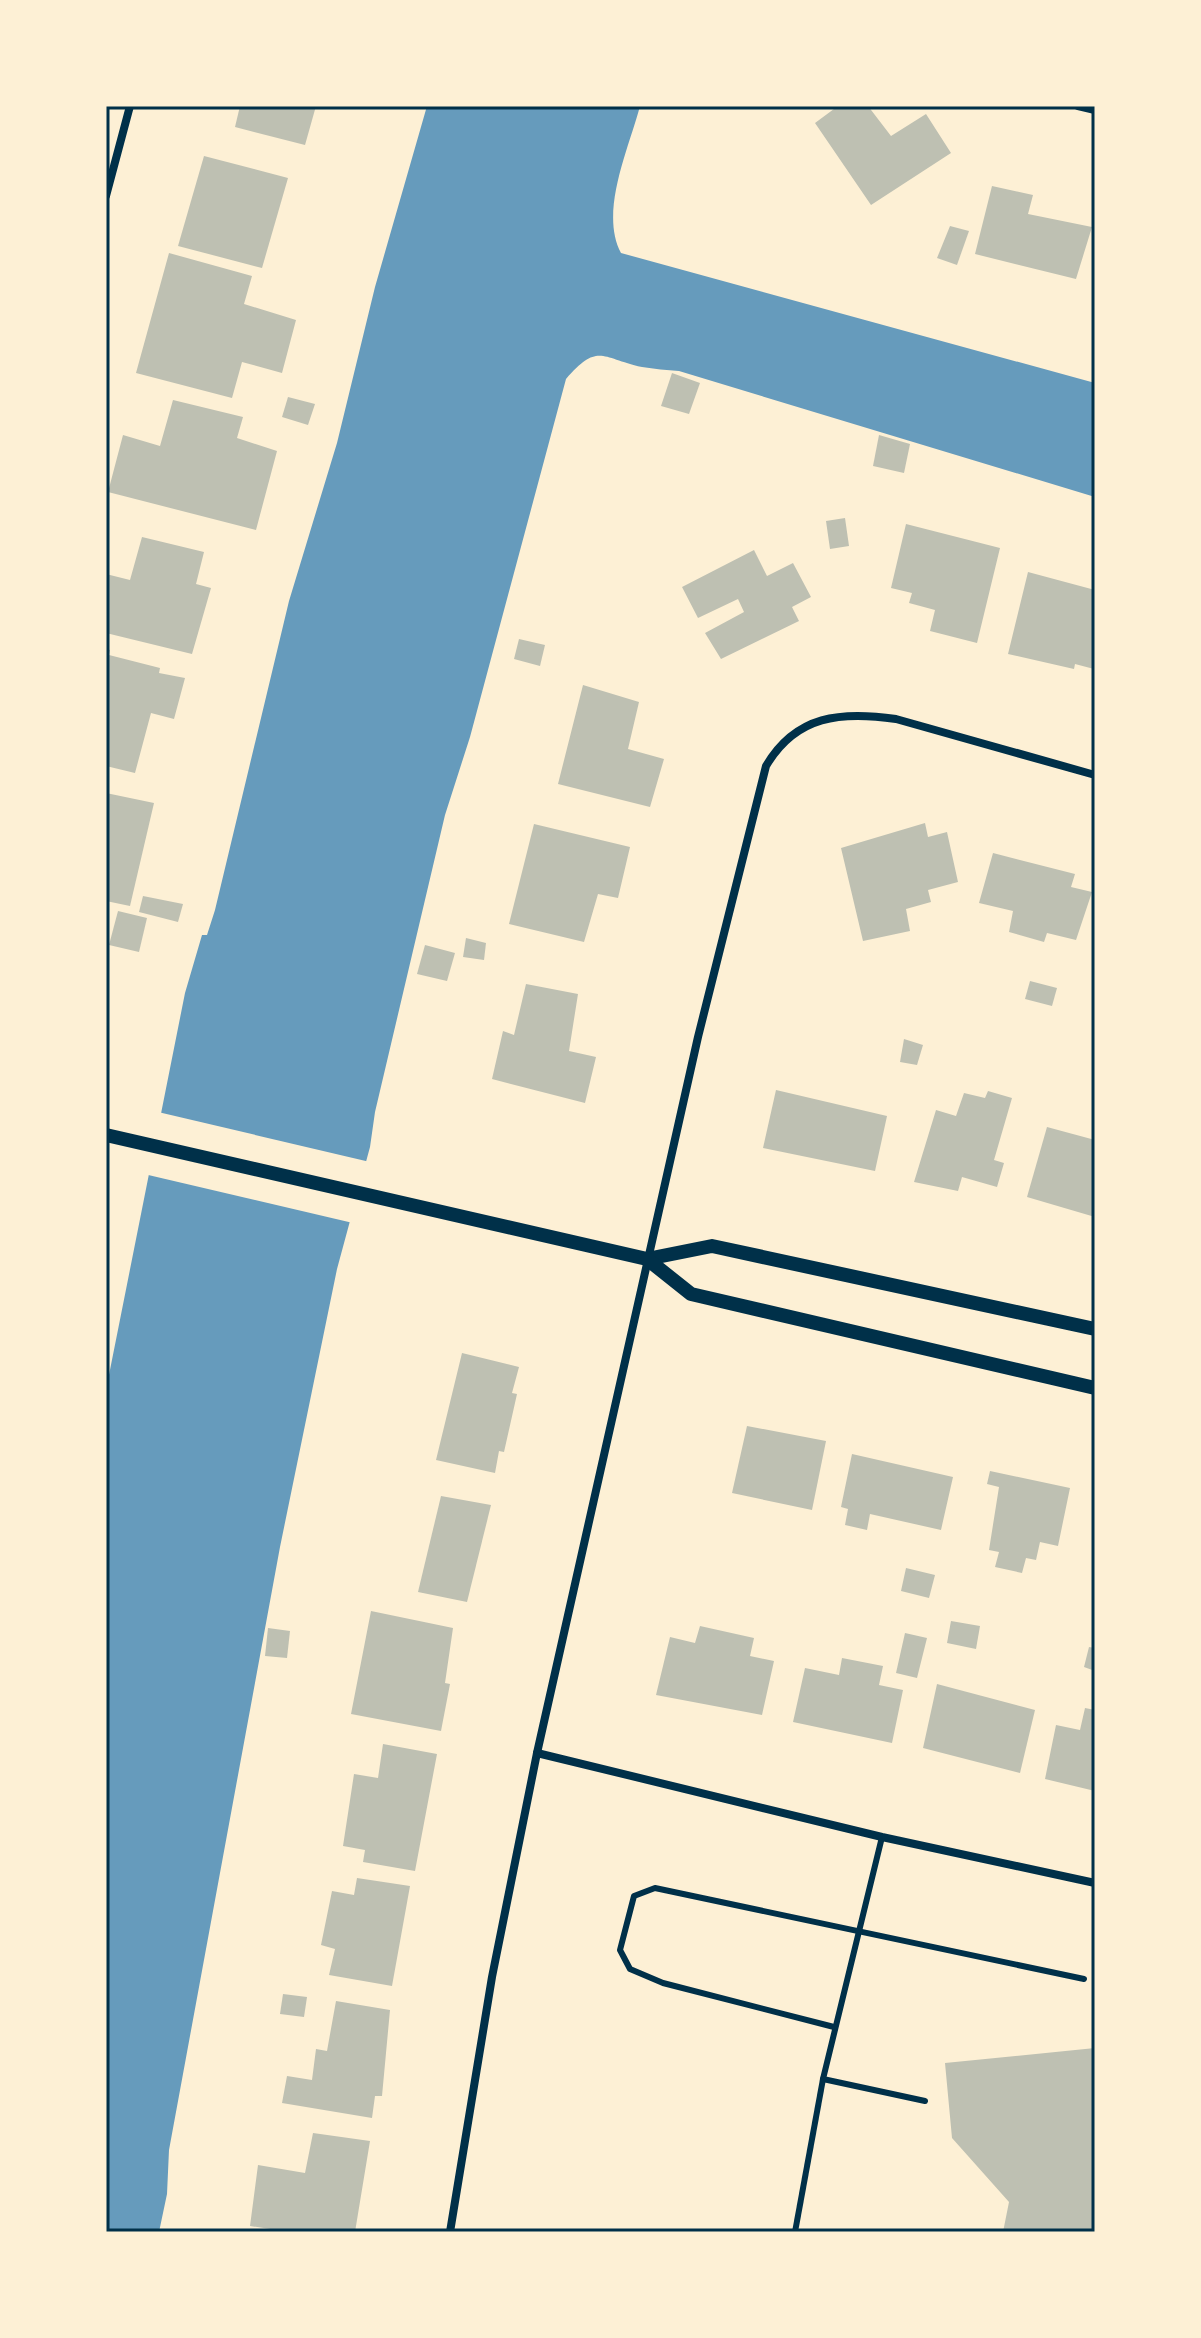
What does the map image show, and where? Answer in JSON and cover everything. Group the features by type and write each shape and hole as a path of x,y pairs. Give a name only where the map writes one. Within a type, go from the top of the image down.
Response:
{"street":[{"path":"106,196 130,106"},
{"path":"1078,106 1095,110"},
{"path":"450,2232 492,1977 537,1753 647,1259 756,796 766,766 790,735 819,719 863,714 896,719 1095,775"},
{"path":"106,1135 647,1259 712,1246 1095,1329"},
{"path":"647,1259 691,1294 1095,1388"},
{"path":"537,1753 882,1837 1095,1883"}],"lane":[{"path":"795,2232 834,2027 882,1837"},
{"path":"834,2027 663,1983 630,1969 620,1950 634,1896 655,1888 1084,1979"},
{"path":"823,2079 925,2101"}],"water":[{"path":"427,106 640,106 614,200 615,237 621,253 1095,383 1095,497 679,371 642,367 601,356 586,360 566,379 470,737 445,815 375,1112 370,1147 337,1269 280,1547 169,2150 167,2194 159,2232 106,2232 106,1390 185,993 202,935 207,935 215,910 289,601 337,443 375,287"}],"pier":[{"path":"158,1112 370,1162 353,1223 144,1174"}],"building":[{"path":"240,106 316,106 305,145 235,127"},
{"path":"838,106 868,106 891,136 926,114 951,153 871,205 815,123"},
{"path":"204,156 288,178 262,268 178,246"},
{"path":"992,186 1033,195 1028,214 1092,227 1076,279 975,254"},
{"path":"950,226 969,231 957,265 937,258"},
{"path":"169,253 252,276 244,304 296,320 282,373 242,362 232,398 136,373"},
{"path":"672,373 700,383 689,414 661,406"},
{"path":"288,397 315,404 308,425 282,417"},
{"path":"173,400 243,417 237,438 277,451 256,530 108,492 123,435 160,446"},
{"path":"879,435 910,444 904,473 873,466"},
{"path":"845,518 849,546 830,549 826,521"},
{"path":"906,524 1000,548 977,643 930,631 935,610 909,603 912,593 891,588"},
{"path":"142,537 204,552 196,584 211,588 192,654 106,633 106,574 130,580"},
{"path":"754,550 767,576 793,563 811,597 792,607 799,621 721,659 705,633 744,612 738,599 698,618 682,587"},
{"path":"1028,572 1095,590 1094,669 1075,664 1074,669 1008,654"},
{"path":"519,639 545,645 540,666 514,659"},
{"path":"106,649 110,650 109,655 160,668 159,673 185,678 174,719 151,713 135,773 106,766"},
{"path":"583,685 639,702 628,749 664,759 650,807 558,784"},
{"path":"106,793 154,803 130,906 106,901"},
{"path":"925,823 928,837 947,832 958,882 928,890 931,902 906,909 910,931 863,941 841,848"},
{"path":"534,824 630,847 618,898 598,894 584,942 509,924"},
{"path":"993,853 1075,874 1071,887 1092,892 1076,940 1047,933 1044,942 1009,932 1013,911 979,903"},
{"path":"143,896 183,904 178,922 139,912"},
{"path":"118,911 147,918 139,952 109,945"},
{"path":"466,938 486,943 484,960 463,957"},
{"path":"425,945 455,953 447,981 417,974"},
{"path":"1030,981 1057,988 1052,1006 1025,999"},
{"path":"526,984 578,994 569,1051 596,1057 585,1103 492,1079 503,1031 514,1035"},
{"path":"904,1039 923,1045 917,1065 900,1062"},
{"path":"776,1090 887,1116 875,1171 763,1148"},
{"path":"988,1091 1012,1098 994,1160 1004,1163 997,1187 962,1177 958,1191 914,1182 936,1110 956,1116 964,1093 985,1098"},
{"path":"1047,1127 1095,1140 1095,1217 1027,1197"},
{"path":"462,1353 519,1367 512,1393 517,1394 504,1452 499,1451 495,1473 436,1460"},
{"path":"747,1426 826,1441 812,1510 732,1493"},
{"path":"852,1454 953,1477 941,1530 870,1514 867,1530 845,1525 848,1509 841,1507"},
{"path":"990,1471 1070,1488 1058,1546 1040,1542 1036,1560 1026,1558 1022,1573 995,1567 999,1552 989,1550 999,1487 987,1484"},
{"path":"441,1496 491,1505 467,1602 418,1592"},
{"path":"906,1568 935,1575 929,1598 901,1591"},
{"path":"371,1611 453,1628 445,1683 450,1684 441,1731 351,1714"},
{"path":"951,1621 980,1626 976,1649 947,1643"},
{"path":"700,1626 754,1638 750,1656 774,1661 762,1715 656,1695 670,1637 695,1643"},
{"path":"268,1628 290,1631 287,1658 265,1656"},
{"path":"905,1633 927,1638 917,1678 896,1673"},
{"path":"1089,1647 1095,1648 1095,1671 1084,1667"},
{"path":"842,1658 883,1666 879,1685 903,1690 892,1743 793,1722 805,1668 839,1675"},
{"path":"937,1684 1035,1710 1020,1773 923,1748"},
{"path":"1085,1708 1095,1710 1095,1791 1045,1779 1056,1725 1080,1730"},
{"path":"383,1744 437,1754 415,1871 363,1862 365,1850 343,1846 354,1774 378,1778"},
{"path":"357,1878 410,1886 392,1986 329,1975 335,1949 321,1945 332,1891 354,1895"},
{"path":"283,1994 307,1997 304,2017 280,2014"},
{"path":"336,2001 390,2010 382,2096 375,2096 372,2118 282,2103 287,2076 312,2080 316,2049 327,2051"},
{"path":"1095,2048 1095,2232 1003,2232 1009,2202 952,2138 945,2063"},
{"path":"313,2133 370,2141 355,2232 290,2232 250,2226 258,2165 305,2173"}]}
